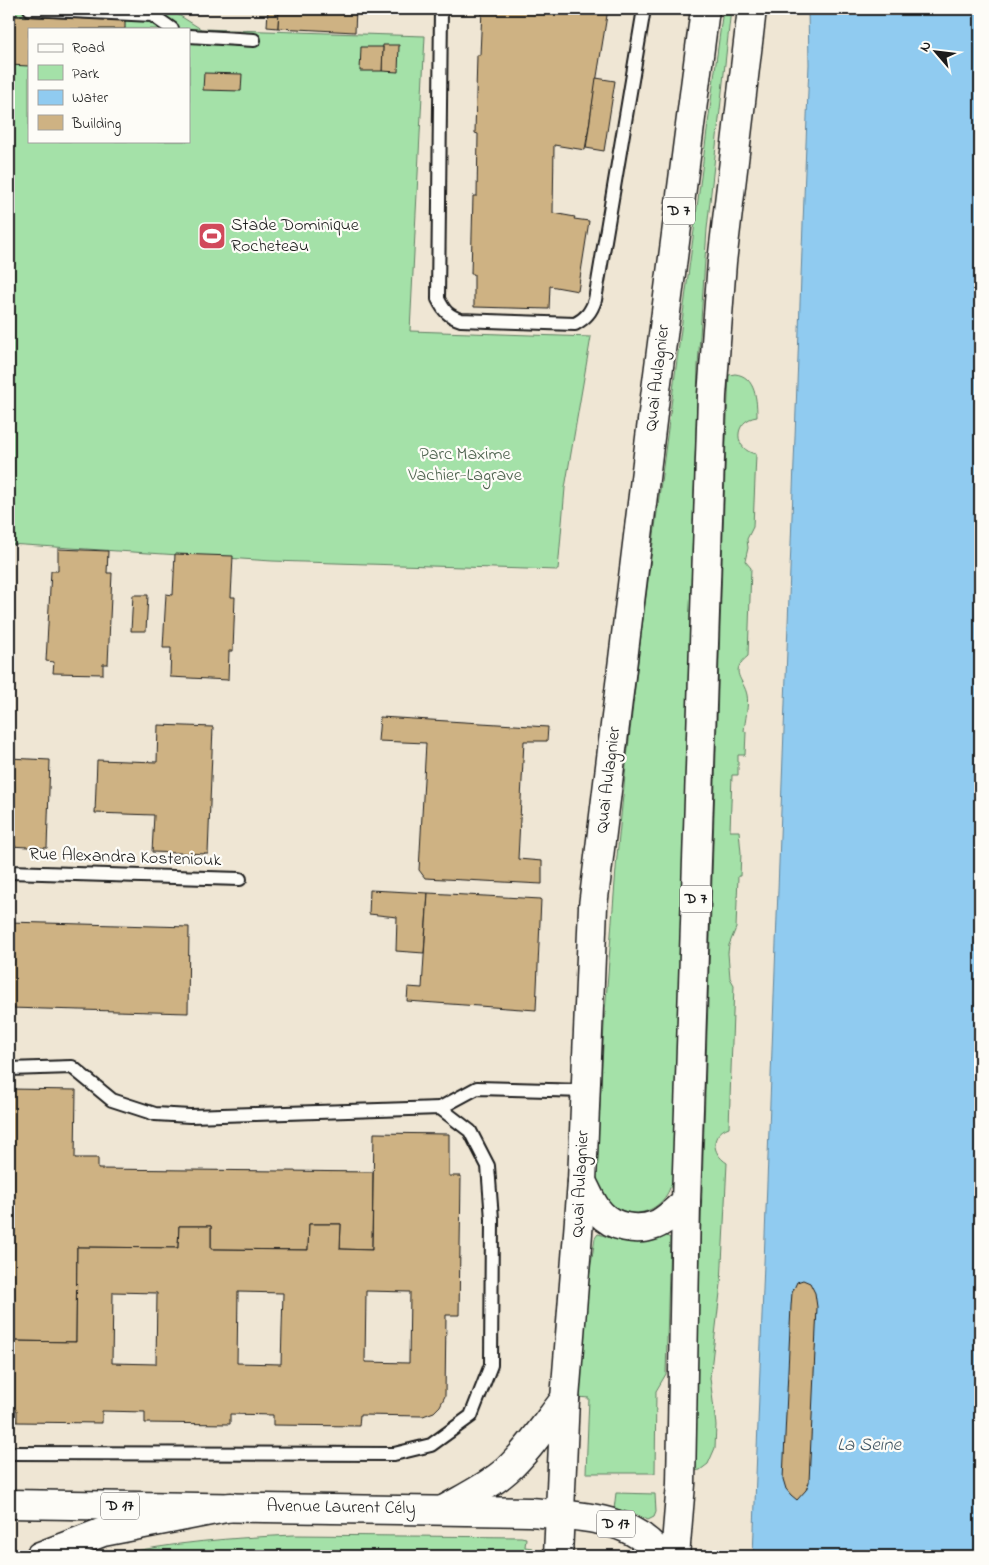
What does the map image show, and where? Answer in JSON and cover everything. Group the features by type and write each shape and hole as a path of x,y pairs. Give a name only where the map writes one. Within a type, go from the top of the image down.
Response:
{"main road":[{"name":"Quai Aulagnier","path":"558,1556 565,1398 582,1182 593,906 653,413 706,9"},
{"name":"D 7","path":"675,1556 681,1484 686,1202 712,396 722,262 752,9"},
{"path":"582,1182 599,1212 607,1219 627,1227 646,1228 656,1225 686,1202"},
{"path":"445,1509 489,1484 507,1470 565,1398"},
{"name":"Avenue Laurent Cély","path":"9,1504 445,1509 530,1512 604,1520 617,1524 629,1529 647,1542 661,1556"},
{"path":"40,1556 103,1532 231,1507"}],"lane":[{"path":"30,9 152,15 171,28"},
{"path":"441,9 438,299 443,310 451,317 461,320 575,324 585,319 591,312 595,300 644,9"},
{"path":"190,36 254,40"},
{"name":"Rue Alexandra Kosteniouk","path":"9,872 240,879"},
{"path":"9,1069 72,1068 112,1100 155,1114 190,1116 440,1108 477,1088 586,1091"},
{"path":"9,1453 394,1454 431,1445 471,1416 491,1365 492,1219 488,1166 470,1131 440,1108"}],"green space":[{"name":"Parc Maxime Vachier-Lagrave","path":"9,9 169,9 201,29 425,36 410,331 591,337 565,488 558,570 272,561 9,544"},
{"path":"723,9 731,9 707,229 698,366 673,1175 665,1197 648,1211 637,1213 627,1212 616,1207 605,1197 596,1182 604,1026 617,856 642,627"},
{"path":"735,374 747,379 751,384 756,397 757,411 757,417 743,423 739,435 743,447 756,454 753,527 747,539 748,548 745,561 751,568 748,656 742,662 738,671 748,703 744,731 746,732 745,755 738,755 738,775 732,775 730,831 739,831 741,853 736,928 728,953 730,978 734,985 729,1127 718,1134 715,1144 718,1154 727,1163 721,1284 710,1378 716,1425 715,1448 708,1464 700,1470 693,1471 726,441 729,375"},
{"path":"598,1234 627,1242 665,1235 670,1238 666,1374 656,1391 655,1473 586,1473 589,1398 577,1397 589,1278 595,1238"},
{"path":"616,1493 655,1494 656,1512 654,1517 648,1520 633,1513 614,1509"},
{"path":"293,1535 521,1537 526,1538 525,1547 533,1548 532,1556 112,1556 202,1541"}],"water":[{"name":"La Seine","path":"808,9 980,9 980,1556 753,1556 809,64"}],"building":[{"path":"268,9 279,9 278,28 267,27"},
{"path":"279,9 356,9 355,32 278,28"},
{"path":"482,9 608,9 585,150 554,145 553,213 589,221 578,291 550,286 549,309 474,307 474,274 471,274 473,196 477,196 478,134 475,133 477,55 480,55"},
{"path":"9,16 125,20 125,28 28,28 28,66 9,65"},
{"path":"383,45 399,45 398,72 382,71"},
{"path":"361,47 383,47 382,71 360,71"},
{"path":"204,73 242,74 241,91 203,90"},
{"path":"596,78 615,81 604,151 586,148"},
{"path":"58,549 108,551 107,573 112,573 108,664 103,664 103,674 53,673 54,662 46,661 51,571 58,571"},
{"path":"175,554 233,556 231,597 235,597 233,651 229,651 228,680 170,677 171,648 163,648 166,594 173,595"},
{"path":"133,595 148,595 146,631 131,631"},
{"path":"380,717 548,727 547,741 524,741 518,859 542,861 542,884 425,878 419,870 426,743 378,741"},
{"path":"158,725 213,727 208,854 152,852 154,815 95,813 97,760 157,762"},
{"path":"9,758 50,760 47,848 9,846"},
{"path":"370,890 428,893 424,953 396,951 397,917 369,914"},
{"path":"428,893 541,899 536,1010 407,1001 408,987 422,988"},
{"path":"9,922 189,927 188,1013 9,1008"},
{"path":"9,1089 76,1090 75,1158 98,1158 98,1169 373,1172 372,1250 340,1249 341,1224 309,1224 308,1250 211,1249 211,1226 179,1226 178,1248 77,1247 76,1342 9,1341"},
{"path":"374,1133 449,1134 449,1176 461,1176 459,1315 446,1315 445,1396 440,1406 434,1412 423,1416 360,1415 359,1426 273,1425 273,1415 230,1414 230,1424 145,1423 145,1412 102,1411 102,1423 17,1422 17,1410 9,1410 9,1341 76,1342 77,1247 178,1248 179,1226 211,1226 211,1249 308,1250 309,1224 341,1224 340,1249 372,1250","holes":["366,1291 410,1292 409,1363 365,1362","113,1292 157,1293 156,1364 112,1363","238,1292 283,1293 281,1364 237,1363"]},
{"path":"803,1280 810,1283 815,1293 817,1307 809,1482 806,1490 797,1500 786,1489 783,1479 792,1293 797,1282"}],"place":[{"name":"Stade Dominique Rocheteau","path":"212,236"}]}
